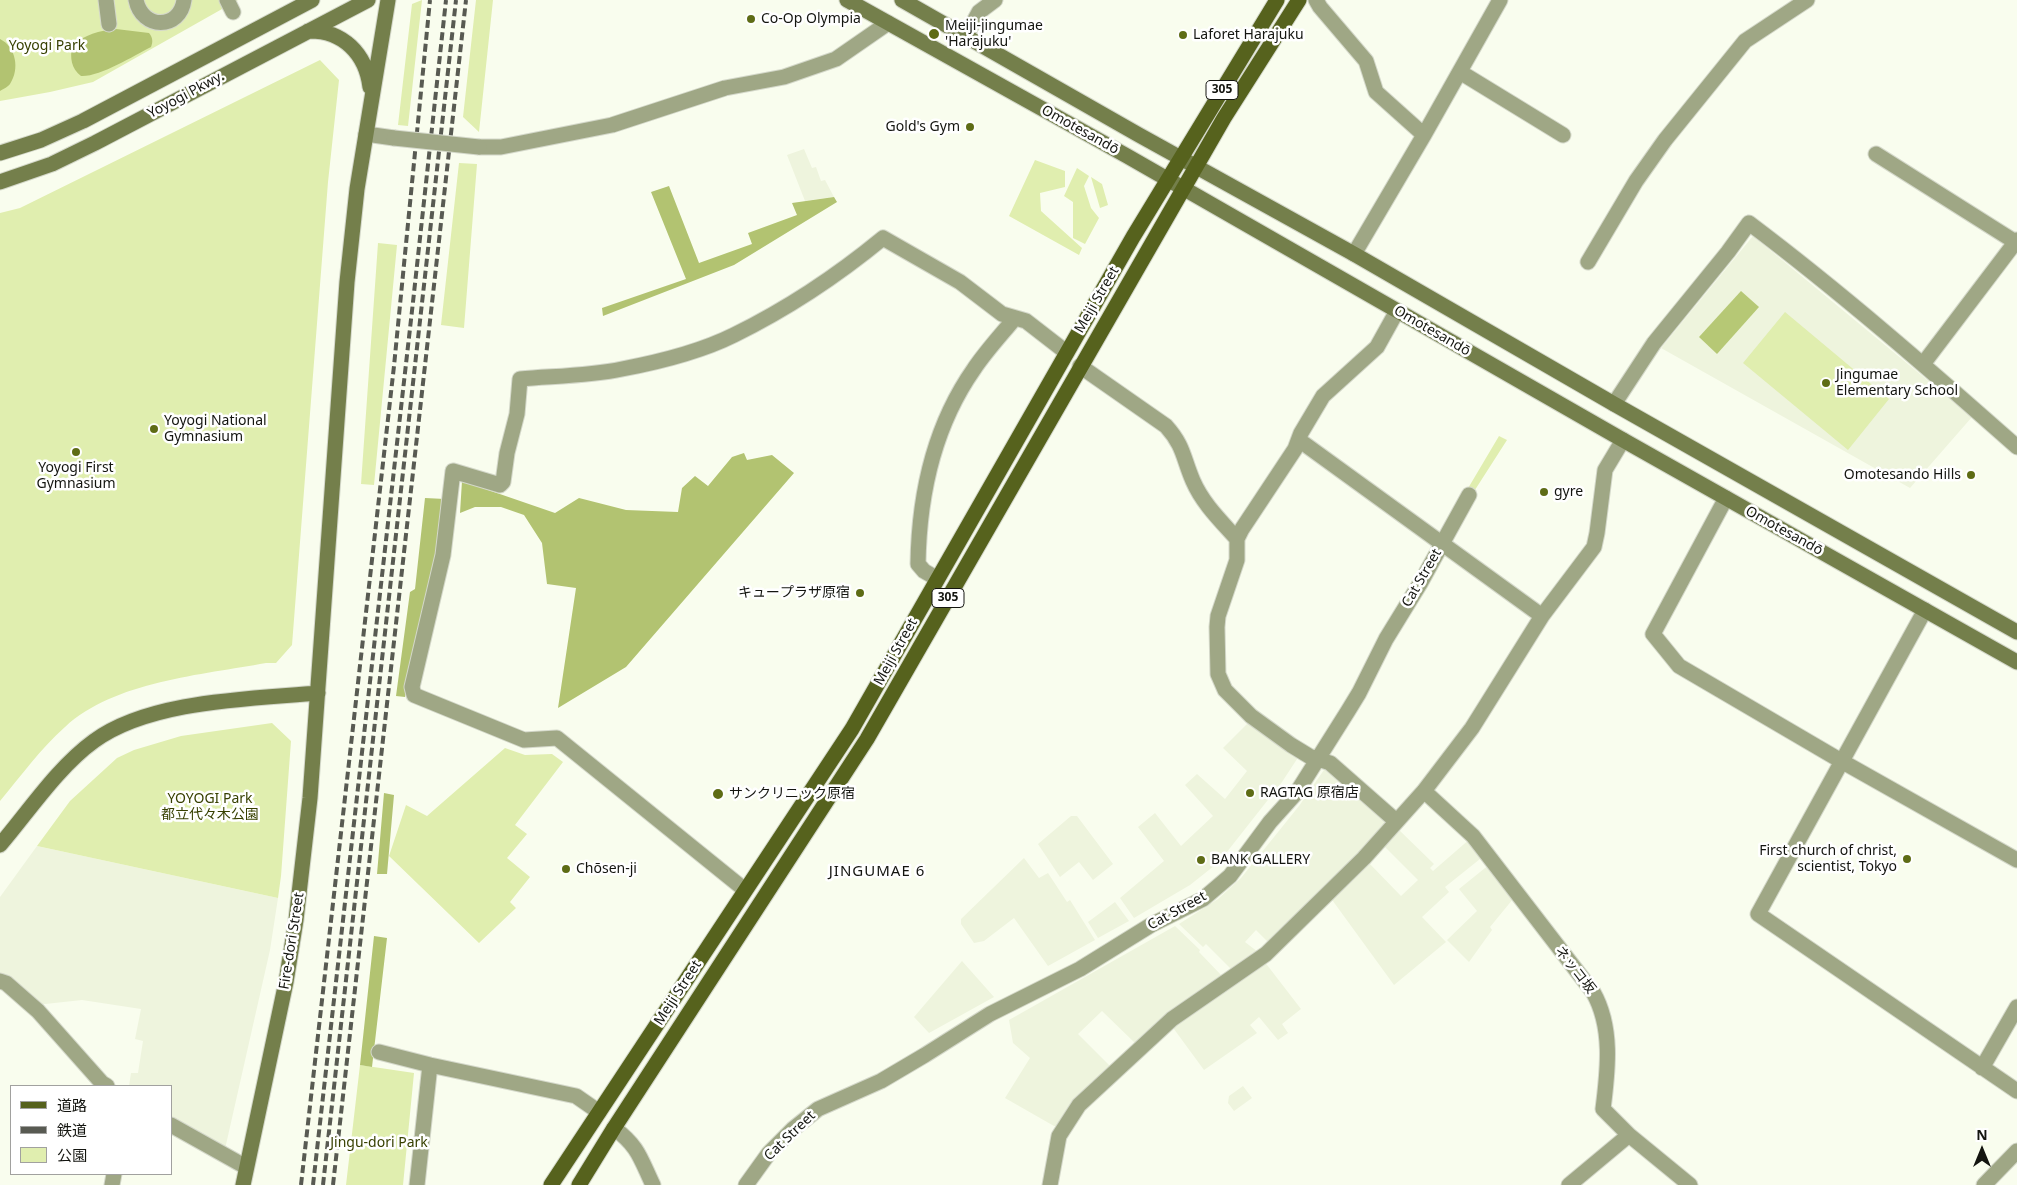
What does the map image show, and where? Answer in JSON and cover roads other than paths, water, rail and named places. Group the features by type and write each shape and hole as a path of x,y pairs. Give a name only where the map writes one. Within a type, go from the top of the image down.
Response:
{"main road":[{"name":"Yoyogi Pkwy.","path":"0,153 41,140 84,121 312,0"},
{"name":"Yoyogi Pkwy.","path":"0,182 52,164 95,143 368,0"},
{"path":"371,99 388,0"},
{"name":"Omotesandō","path":"846,0 1183,188 1622,440 2017,662"},
{"name":"Omotesandō","path":"902,0 1180,158 1354,254 1614,404 2017,632"},
{"name":"Meiji Street","path":"551,1185 852,729 1066,352 1180,158 1277,0"},
{"name":"Meiji Street","path":"579,1185 614,1128 867,739 1195,166 1299,0"},
{"path":"307,31 330,33 342,38 354,49 363,61 368,74 371,99"},
{"name":"Fire-dori Street","path":"243,1185 286,982 296,920 310,798 347,282 371,99"},
{"path":"0,845 65,768 94,741 116,728 141,718 197,706 318,693"}],"street":[{"path":"106,0 109,24"},
{"path":"136,0 138,8 148,20 163,22 177,16 182,10 184,0"},
{"path":"966,36 979,12 995,0"},
{"path":"1316,0 1366,61 1376,92 1424,135"},
{"path":"1354,254 1500,0"},
{"path":"1588,262 1636,181 1665,140 1745,42 1807,0"},
{"path":"366,134 479,147 500,147 612,125 725,88 784,77 836,59 888,23"},
{"path":"1460,72 1562,135"},
{"path":"1876,154 2016,241 1923,364"},
{"path":"1614,404 1654,343 1728,252 1749,223 1801,262 1923,364 2017,447"},
{"path":"745,890 557,738 524,740 414,695 412,687 443,555 454,472 500,485 503,482 507,453 517,414 520,379 621,370 702,348 733,336 799,298 862,255 883,238 960,282 1002,314 1026,321 1066,352"},
{"path":"1396,821 1330,763 1317,759 1291,746 1251,716 1225,690 1218,674 1218,616 1237,560 1237,539 1242,529 1296,449 1300,433 1323,396 1377,347 1397,311"},
{"path":"936,578 924,571 918,564 926,481 932,458 955,402 973,370 1015,318"},
{"path":"1080,366 1166,426 1177,438 1185,455 1193,481 1210,509 1237,539"},
{"path":"1299,440 1542,616"},
{"path":"1050,1185 1060,1136 1069,1118 1079,1105 1172,1019 1199,999 1250,967 1266,954 1364,858 1424,791 1472,728 1542,616 1594,547 1605,470 1622,440"},
{"name":"Cat Street","path":"746,1185 770,1153 793,1129 818,1109 831,1105 907,1067 990,1014 1080,969 1151,925 1210,894 1230,876 1270,822 1297,792 1359,693 1386,639 1421,582 1469,495"},
{"path":"1726,498 1653,634 1679,666 1843,762 2017,860"},
{"path":"1925,610 1758,914 2017,1091"},
{"name":"ネッコ坂","path":"1424,791 1473,836 1593,992 1600,1004 1606,1027 1607,1079 1603,1109 1629,1135 1690,1185"},
{"path":"0,981 6,983 38,1011 105,1085"},
{"path":"1982,1068 2017,1007"},
{"path":"379,1052 430,1065 576,1096 599,1112"},
{"path":"417,1185 430,1065"},
{"path":"172,1126 246,1167"},
{"path":"614,1128 636,1148 653,1185"},
{"path":"1568,1185 1629,1135"},
{"path":"1984,1185 2017,1151"}],"railway":[{"path":"301,1185 394,366 430,0"},
{"path":"313,1185 446,0"},
{"path":"323,1185 456,0"},
{"path":"333,1185 466,0"}],"place":[{"name":"Co-Op Olympia","path":"751,19"},
{"name":"Meiji-jingumae 'Harajuku'","path":"934,34"},
{"name":"Laforet Harajuku","path":"1183,35"},
{"name":"Gold's Gym","path":"970,127"},
{"name":"Jingumae Elementary School","path":"1826,383"},
{"name":"Yoyogi National Gymnasium","path":"154,429"},
{"name":"Yoyogi First Gymnasium","path":"76,452"},
{"name":"Omotesando Hills","path":"1971,475"},
{"name":"gyre","path":"1544,492"},
{"name":"キュープラザ原宿","path":"860,593"},
{"name":"RAGTAG 原宿店","path":"1250,793"},
{"name":"サンクリニック原宿","path":"718,794"},
{"name":"First church of christ, scientist, Tokyo","path":"1907,859"},
{"name":"BANK GALLERY","path":"1201,860"},
{"name":"Chōsen-ji","path":"566,869"}],"district":[{"name":"JINGUMAE 6","path":"877,872"}],"park label":[{"name":"Yoyogi Park","path":"47,46"},
{"name":"YOYOGI Park 都立代々木公園","path":"210,808"},
{"name":"Jingu-dori Park","path":"379,1143"}]}
